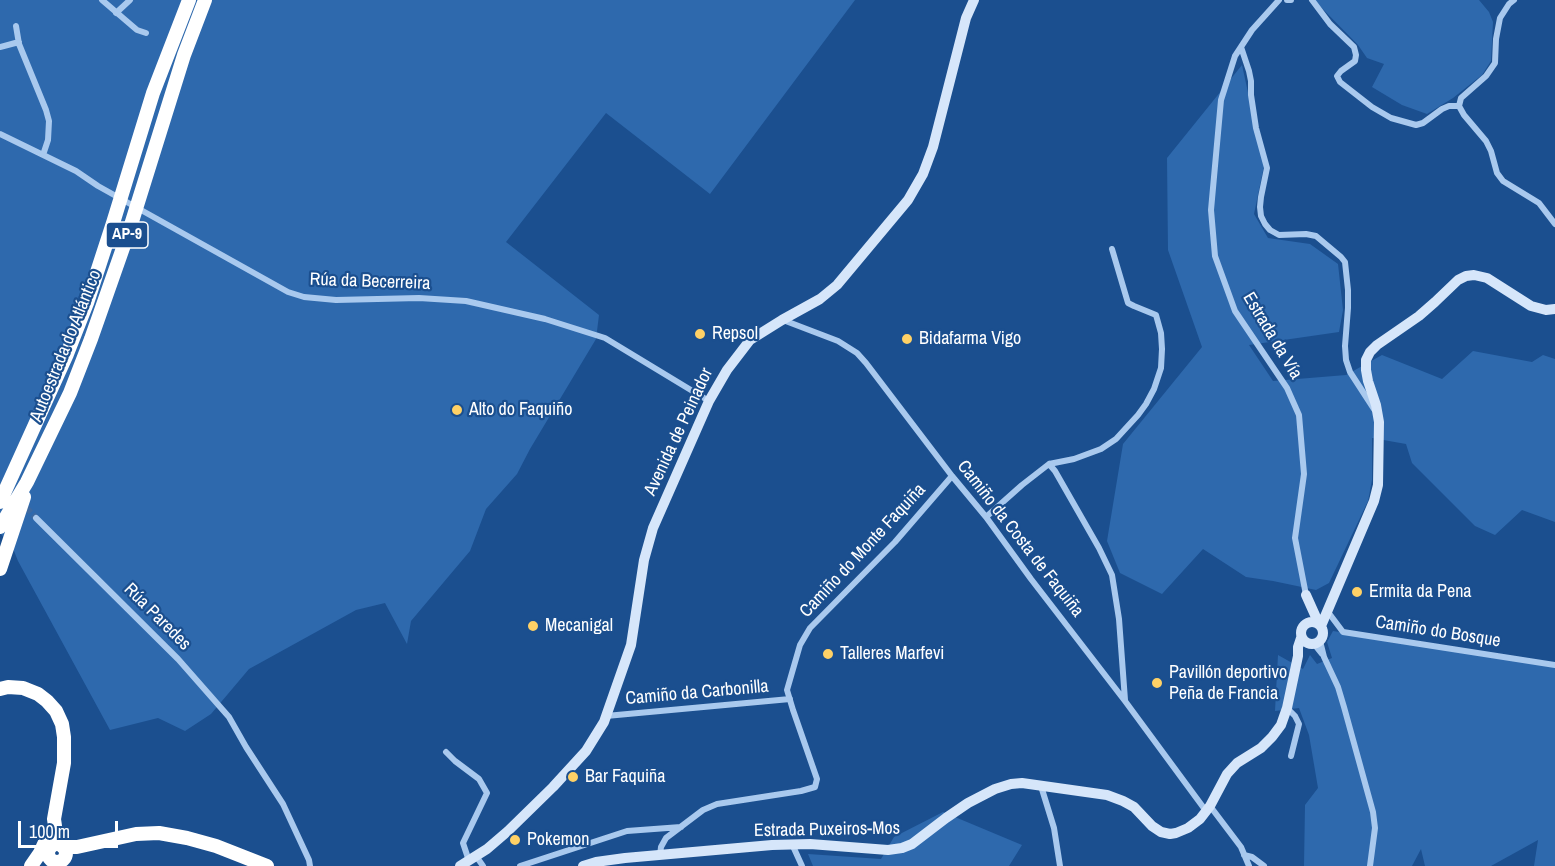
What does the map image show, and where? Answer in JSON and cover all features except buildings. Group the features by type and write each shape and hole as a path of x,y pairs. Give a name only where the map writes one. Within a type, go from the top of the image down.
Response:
{"highway":[{"name":"Autoestrada do Atlántico","path":"1,501 83,313 153,93 189,0"},
{"name":"Autoestrada do Atlántico","path":"0,527 27,482 70,393 130,228 184,55 205,0"},
{"path":"0,569 36,464"},
{"path":"0,689 23,688 38,694 56,711 62,724 64,763 54,819 40,853 31,866"},
{"path":"54,819 56,856"},
{"path":"38,866 73,847 136,834 159,833 216,846 267,866"}],"street":[{"path":"102,0 136,30 146,33"},
{"path":"116,13 130,0"},
{"name":"Avenida de Peinador","path":"468,861 508,831 553,787 586,751 604,722 631,645 644,560 653,528 709,401 726,370 750,340 820,299 837,285 908,200 923,174 933,147 966,18 974,0"},
{"name":"Estrada da Vía","path":"1279,0 1252,30 1235,56 1221,100 1211,210 1215,256 1235,311 1287,388 1299,415 1304,474 1295,538 1306,595"},
{"path":"1312,0 1330,24 1354,47 1356,55 1354,60 1337,76 1340,82 1372,107 1391,118 1416,124 1423,123 1449,106 1459,106"},
{"path":"1514,0 1500,18 1495,63 1486,76 1461,98 1459,106 1486,141 1497,173 1503,181 1539,203 1555,224"},
{"path":"16,26 19,42 49,121 48,140 43,155"},
{"path":"0,47 19,42"},
{"path":"1241,47 1249,70 1256,128 1267,168 1260,207 1262,216 1270,230 1279,235 1316,236 1345,262 1348,290 1346,360 1350,372 1377,413"},
{"name":"Rúa da Becerreira","path":"0,134 76,171 98,186 288,292 304,297 336,300 419,298 466,301 545,319 605,338 709,401"},
{"path":"986,517 1049,464 1074,459 1101,449 1116,439 1146,404 1154,389 1161,368 1162,349 1156,315 1128,303 1112,249"},
{"path":"1320,625 1374,501 1378,485 1379,422 1366,370 1366,360 1370,352 1427,309 1458,280 1466,276 1487,278 1531,306 1546,310 1555,309"},
{"name":"Camiño da Costa de Faquiña","path":"782,320 838,341 857,353 866,363 1208,808 1241,847 1249,866"},
{"path":"1049,464 1099,548 1112,575 1119,619 1125,700"},
{"name":"Camiño do Monte Faquiña","path":"660,855 666,838 704,810 717,804 814,787 817,779 787,690 800,645 810,628 895,542 952,476"},
{"name":"Rúa Paredes","path":"36,518 178,659 229,717 283,804 310,866"},
{"path":"1306,595 1306,623 1300,630 1324,657 1338,687 1373,812 1375,828 1370,866"},
{"path":"1306,595 1323,635 1310,641"},
{"name":"Camiño do Bosque","path":"1327,611 1343,632 1555,665"},
{"path":"1306,623 1313,622 1320,625"},
{"name":"Estrada Puxeiros-Mos","path":"582,866 615,860 772,844 902,848 919,839 968,803 996,789 1022,783 1107,795 1134,807 1152,826 1161,832 1170,834 1188,828 1200,819 1227,774 1237,763 1261,748 1281,725 1287,708 1298,647 1310,641"},
{"name":"Camiño da Carbonilla","path":"606,716 790,699"},
{"path":"1287,708 1299,724 1291,756"},
{"path":"446,752 455,762 479,779 487,793 463,843 468,861 483,866"},
{"path":"1041,786 1054,828 1060,866"},
{"path":"520,866 627,831 681,826"},
{"path":"792,844 802,866"},
{"path":"1244,855 1252,857 1264,866"}],"shaded area":[{"path":"0,0 855,0 710,194 606,113 506,242 599,315 596,339 517,474 486,509 470,551 411,621 407,644 385,603 356,610 249,669 211,714 185,731 158,718 110,730 12,546 0,533"},
{"path":"1314,0 1479,0 1489,12 1493,22 1491,61 1482,75 1453,98 1427,114 1402,105 1372,87 1384,64 1367,58 1358,45"},
{"path":"1242,65 1264,166 1254,214 1268,238 1310,244 1338,264 1343,310 1339,332 1249,345 1273,381 1346,375 1382,355 1442,379 1473,351 1532,362 1543,355 1555,359 1555,522 1522,510 1495,535 1475,526 1412,463 1406,444 1372,438 1372,480 1368,501 1329,583 1316,590 1246,577 1203,549 1162,594 1120,573 1107,541 1123,444 1202,347 1168,250 1167,158"},
{"path":"1333,631 1555,666 1555,866 1534,866 1538,840 1491,866 1425,866 1421,849 1412,866 1304,866 1305,805 1318,788 1309,735 1299,708 1275,711 1278,655 1303,669 1310,655 1317,664 1332,658 1327,642"},
{"path":"943,812 1022,845 1009,866 813,866 808,854 881,859 894,837"}],"tunnel":[{"path":"0,484 36,518"}],"place":[{"name":"Repsol","path":"700,334"},
{"name":"Bidafarma Vigo","path":"907,339"},
{"name":"Alto do Faquiño","path":"457,410"},
{"name":"Ermita da Pena","path":"1357,592"},
{"name":"Mecanigal","path":"533,626"},
{"name":"Talleres Marfevi","path":"828,654"},
{"name":"Pavillón deportivo Peña de Francia","path":"1157,683"},
{"name":"Bar Faquiña","path":"573,777"},
{"name":"Pokemon","path":"515,840"}]}
